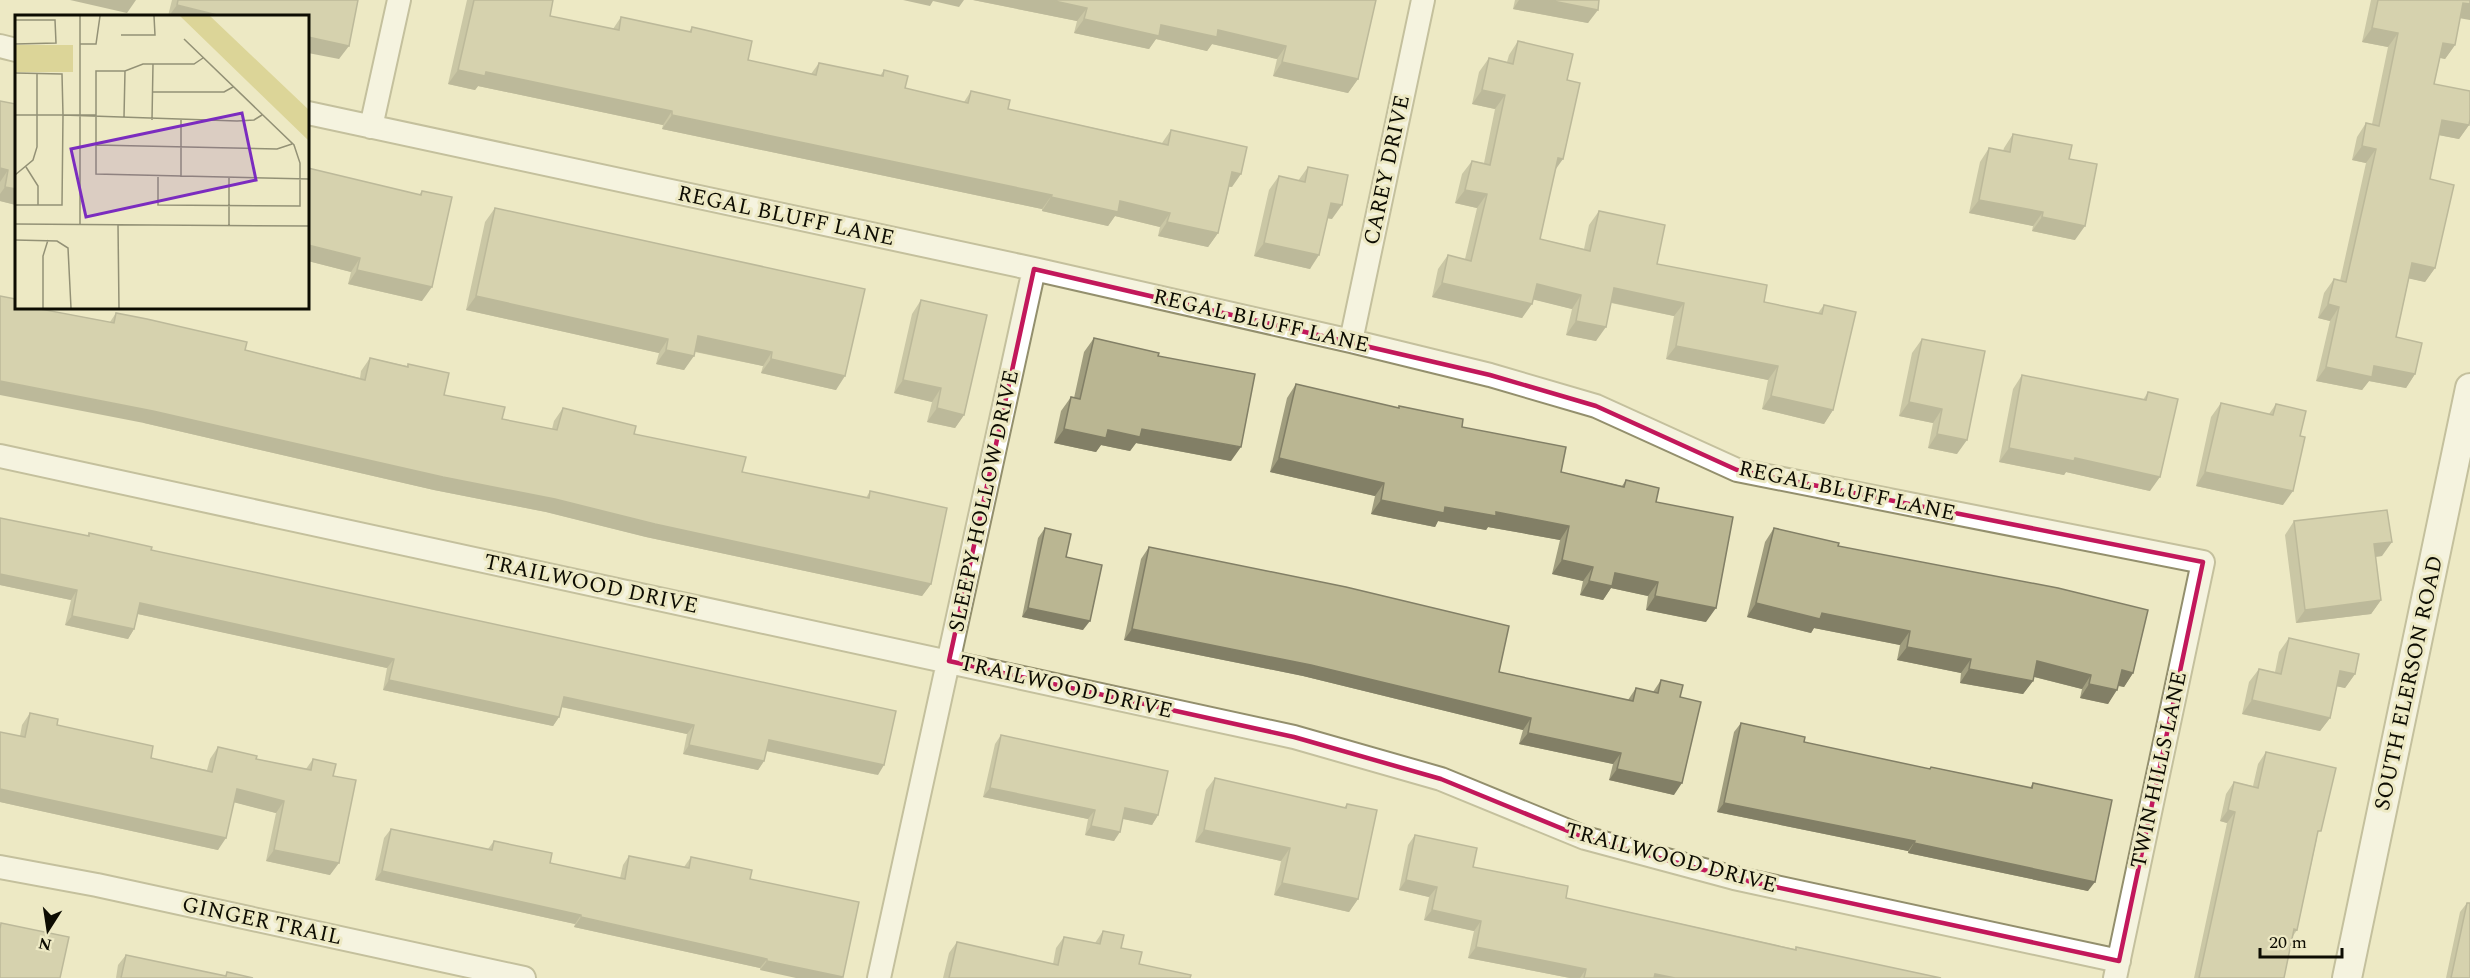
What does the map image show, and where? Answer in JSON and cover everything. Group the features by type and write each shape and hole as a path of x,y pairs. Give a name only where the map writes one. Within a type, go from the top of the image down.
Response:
{"street":[{"path":"372,127 399,0"},
{"name":"CAREY DRIVE","path":"1351,340 1423,0"},
{"path":"0,46 15,50"},
{"name":"REGAL BLUFF LANE","path":"309,113 1034,269 1351,340 1490,375 1596,406 1737,470 2203,562"},
{"name":"SLEEPY HOLLOW DRIVE","path":"879,978 1034,269"},
{"name":"SOUTH ELERSON ROAD","path":"2347,978 2470,388"},
{"name":"TRAILWOOD DRIVE","path":"0,456 1294,738 1441,779 1585,838 1734,878 2117,970"},
{"name":"TWIN HILLS LANE","path":"2117,970 2203,562"},
{"name":"GINGER TRAIL","path":"0,867 108,887 524,978"}],"highlighted area":[{"path":"1034,269 1490,375 1596,406 1737,470 2203,562 2119,961 1734,878 1585,838 1441,779 1294,737 949,661"}],"building":[{"path":"178,0 358,0 349,46 309,37 309,15 217,15 177,5"},
{"path":"474,0 553,0 550,16 619,30 621,17 691,32 692,27 752,41 748,60 816,75 819,63 883,76 884,70 908,76 905,88 968,103 971,91 1010,100 1008,109 1168,145 1171,130 1247,147 1241,174 1232,172 1218,233 1167,222 1170,213 1120,201 1118,212 1051,197 1052,195 672,115 672,111 486,72 485,76 458,70"},
{"path":"1050,0 1376,0 1358,79 1282,62 1286,46 1218,30 1217,37 1161,25 1159,36 1084,19 1087,8"},
{"path":"1548,0 1599,0 1598,10"},
{"path":"2378,0 2470,0 2470,4 2463,3 2455,45 2443,43 2434,84 2470,91 2470,119 2469,125 2442,120 2430,179 2454,185 2435,268 2412,263 2396,337 2422,343 2415,374 2374,366 2372,377 2326,367 2339,307 2328,304 2334,279 2346,282 2376,149 2362,146 2366,123 2379,126 2398,33 2372,28"},
{"path":"1518,41 1573,54 1567,80 1580,83 1563,159 1558,158 1540,239 1590,251 1599,211 1665,225 1657,264 1767,285 1764,302 1822,314 1824,305 1856,312 1833,410 1771,396 1778,366 1676,346 1684,303 1614,288 1606,327 1576,321 1581,295 1537,284 1532,304 1442,283 1448,255 1471,261 1487,194 1465,190 1472,161 1490,165 1505,95 1482,90 1489,58 1513,64"},
{"path":"0,101 15,104 15,189 5,187 8,170 0,168"},
{"path":"2013,134 2072,145 2069,159 2097,164 2085,226 2042,217 2043,212 1979,200 1989,148 2010,152"},
{"path":"1308,167 1348,175 1342,205 1331,203 1319,255 1264,243 1279,176 1305,182"},
{"path":"309,168 421,195 422,191 452,197 432,287 357,270 360,258 309,245"},
{"path":"495,208 865,289 845,376 771,359 772,352 698,336 694,356 666,350 668,339 476,296"},
{"path":"0,296 15,299 15,309 40,309 114,323 116,313 247,342 245,350 365,380 370,358 449,373 444,395 505,407 502,419 557,430 563,408 636,426 634,434 746,457 742,472 869,498 870,491 947,508 931,584 153,411 0,381"},
{"path":"921,300 987,315 964,415 937,408 941,388 903,380"},
{"path":"1094,338 1159,353 1158,356 1255,374 1241,447 1142,429 1140,437 1108,430 1106,438 1064,429 1071,397 1080,399"},
{"path":"1922,339 1985,351 1967,440 1937,434 1942,409 1909,402"},
{"path":"2022,375 2146,400 2148,392 2178,399 2160,477 2075,458 2074,461 2009,448"},
{"path":"1296,384 1399,408 1399,406 1463,419 1462,427 1566,447 1561,472 1624,487 1626,480 1659,488 1656,502 1733,517 1716,608 1655,596 1658,582 1615,573 1612,586 1589,581 1593,567 1562,560 1569,526 1496,512 1496,516 1445,507 1444,513 1381,500 1384,483 1279,458"},
{"path":"2221,403 2273,415 2276,404 2306,411 2300,436 2305,437 2293,491 2205,472"},
{"path":"2387,510 2392,542 2374,544 2381,600 2305,610 2294,521"},
{"path":"0,518 89,536 89,533 152,547 151,550 896,711 884,765 769,740 764,761 689,745 694,725 564,697 559,717 389,680 394,659 140,603 134,629 72,616 77,590 0,574"},
{"path":"1045,528 1071,534 1066,557 1102,565 1090,621 1028,608"},
{"path":"1774,528 1839,543 1838,546 2058,588 2148,610 2133,673 2122,670 2117,690 2089,684 2091,675 2037,661 2033,681 1969,669 1971,659 1907,647 1910,631 1822,613 1820,619 1756,603"},
{"path":"1149,547 1346,587 1509,626 1499,672 1633,701 1636,688 1658,693 1661,680 1683,685 1680,697 1701,702 1682,783 1617,769 1621,753 1528,733 1531,718 1311,665 1132,629"},
{"path":"2289,638 2359,654 2355,674 2340,671 2330,718 2252,700 2259,669 2281,674"},
{"path":"30,713 58,719 57,725 153,746 151,758 212,772 218,747 257,756 256,759 311,770 313,759 336,764 333,776 356,780 339,863 274,850 284,801 237,789 226,838 0,789 0,732 25,737"},
{"path":"1741,723 1805,737 1804,742 1930,769 1931,767 2032,788 2033,783 2112,800 2095,882 1914,843 1915,841 1724,803"},
{"path":"1001,735 1168,771 1158,815 1125,808 1120,832 1091,826 1095,810 990,788"},
{"path":"2266,752 2336,768 2321,831 2318,831 2297,930 2294,929 2284,978 2199,978 2235,812 2228,810 2234,782 2258,788"},
{"path":"1215,778 1346,808 1347,804 1377,810 1358,899 1282,883 1290,848 1204,830"},
{"path":"391,829 492,850 494,841 552,853 550,863 625,879 629,856 689,868 691,857 752,870 750,879 859,902 843,977 382,871"},
{"path":"1415,835 1477,848 1473,867 1568,886 1566,898 1796,950 1796,947 1941,978 1675,978 1655,974 1654,978 1584,978 1586,969 1476,947 1481,921 1432,910 1437,887 1406,880"},
{"path":"2467,903 2470,903 2470,978 2451,978"},
{"path":"1,923 69,937 60,978 0,978"},
{"path":"1103,931 1124,935 1121,948 1142,952 1139,964 1191,975 1190,978 949,978 957,942 1058,965 1064,937 1100,944"},
{"path":"126,955 226,976 227,972 253,978 121,978"}]}
